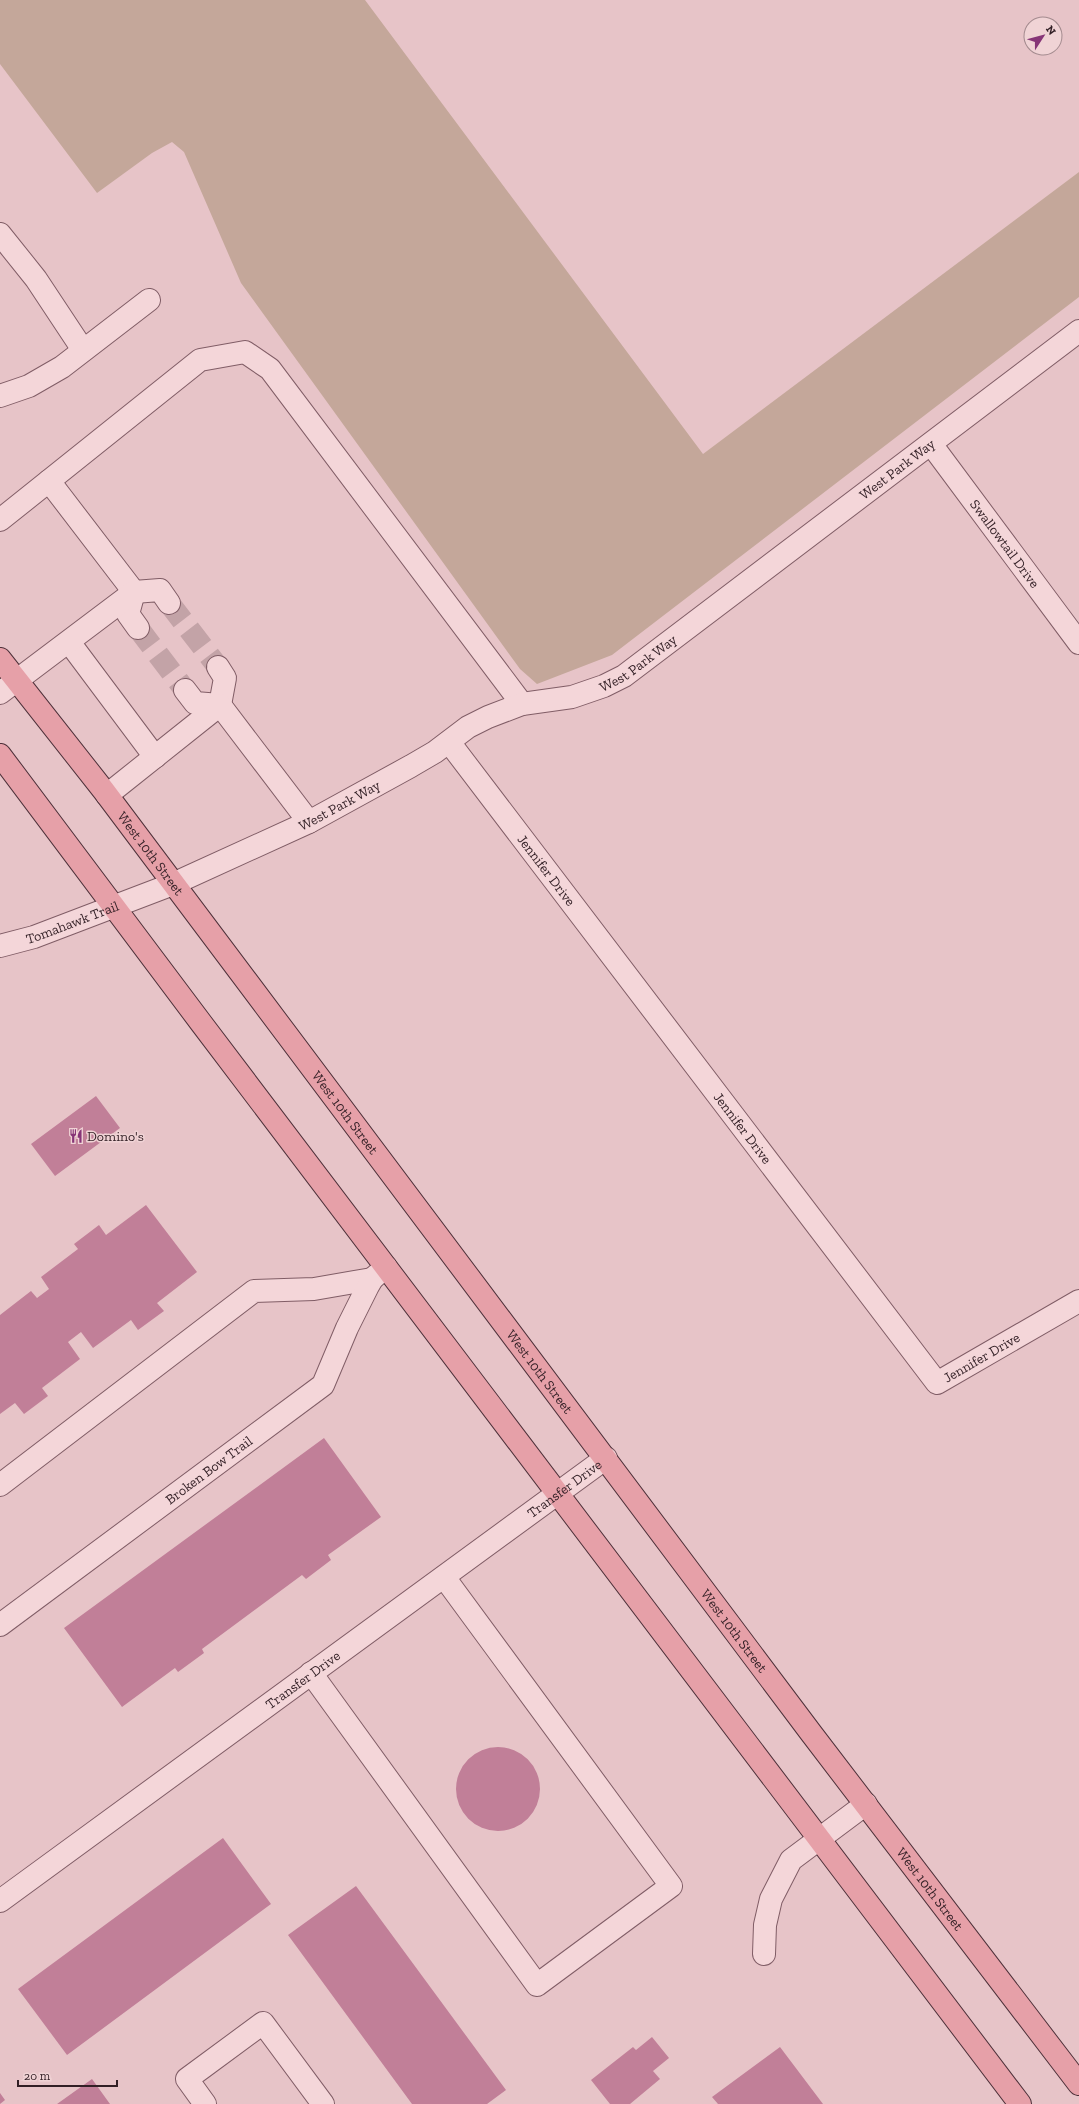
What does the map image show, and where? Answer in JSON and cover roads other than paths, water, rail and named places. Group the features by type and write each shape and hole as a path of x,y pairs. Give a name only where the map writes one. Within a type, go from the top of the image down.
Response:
{"main road":[{"name":"West 10th Street","path":"0,660 8,687 107,795 866,1804 1079,2084"},
{"path":"0,755 114,907 379,1273 556,1495 816,1840 1020,2104"}],"street":[{"path":"0,234 36,279 83,350"},
{"path":"0,396 29,386 62,367 149,300"},
{"name":"West Park Way","path":"142,895 173,884 309,822 411,766 481,720 522,704 572,697 604,686 624,676 1079,331"},
{"path":"0,520 200,360 245,352 270,369 522,704"},
{"name":"Swallowtail Drive","path":"931,444 1079,643"},
{"path":"49,481 134,592"},
{"path":"8,687 134,592 160,590 170,603"},
{"path":"134,592 128,614 138,628"},
{"path":"69,642 156,757"},
{"path":"107,795 220,705 225,678 218,667"},
{"path":"186,690 195,703 220,705 309,822"},
{"name":"Jennifer Drive","path":"449,742 938,1383 1079,1301"},
{"name":"Tomahawk Trail","path":"0,946 34,937 142,895"},
{"path":"0,1485 254,1291 314,1289 379,1273"},
{"name":"Broken Bow Trail","path":"0,1625 323,1385 347,1328 379,1273"},
{"name":"Transfer Drive","path":"0,1901 606,1458"},
{"path":"311,1673 537,1985 671,1886 444,1577"},
{"path":"764,1954 765,1925 771,1899 791,1860 866,1804"},
{"path":"205,2104 187,2079 263,2022 323,2104"}],"tunnel":[{"path":"169,603 218,667"},
{"path":"138,628 185,690"}],"place":[{"name":"Domino's","path":"76,1136"}]}
